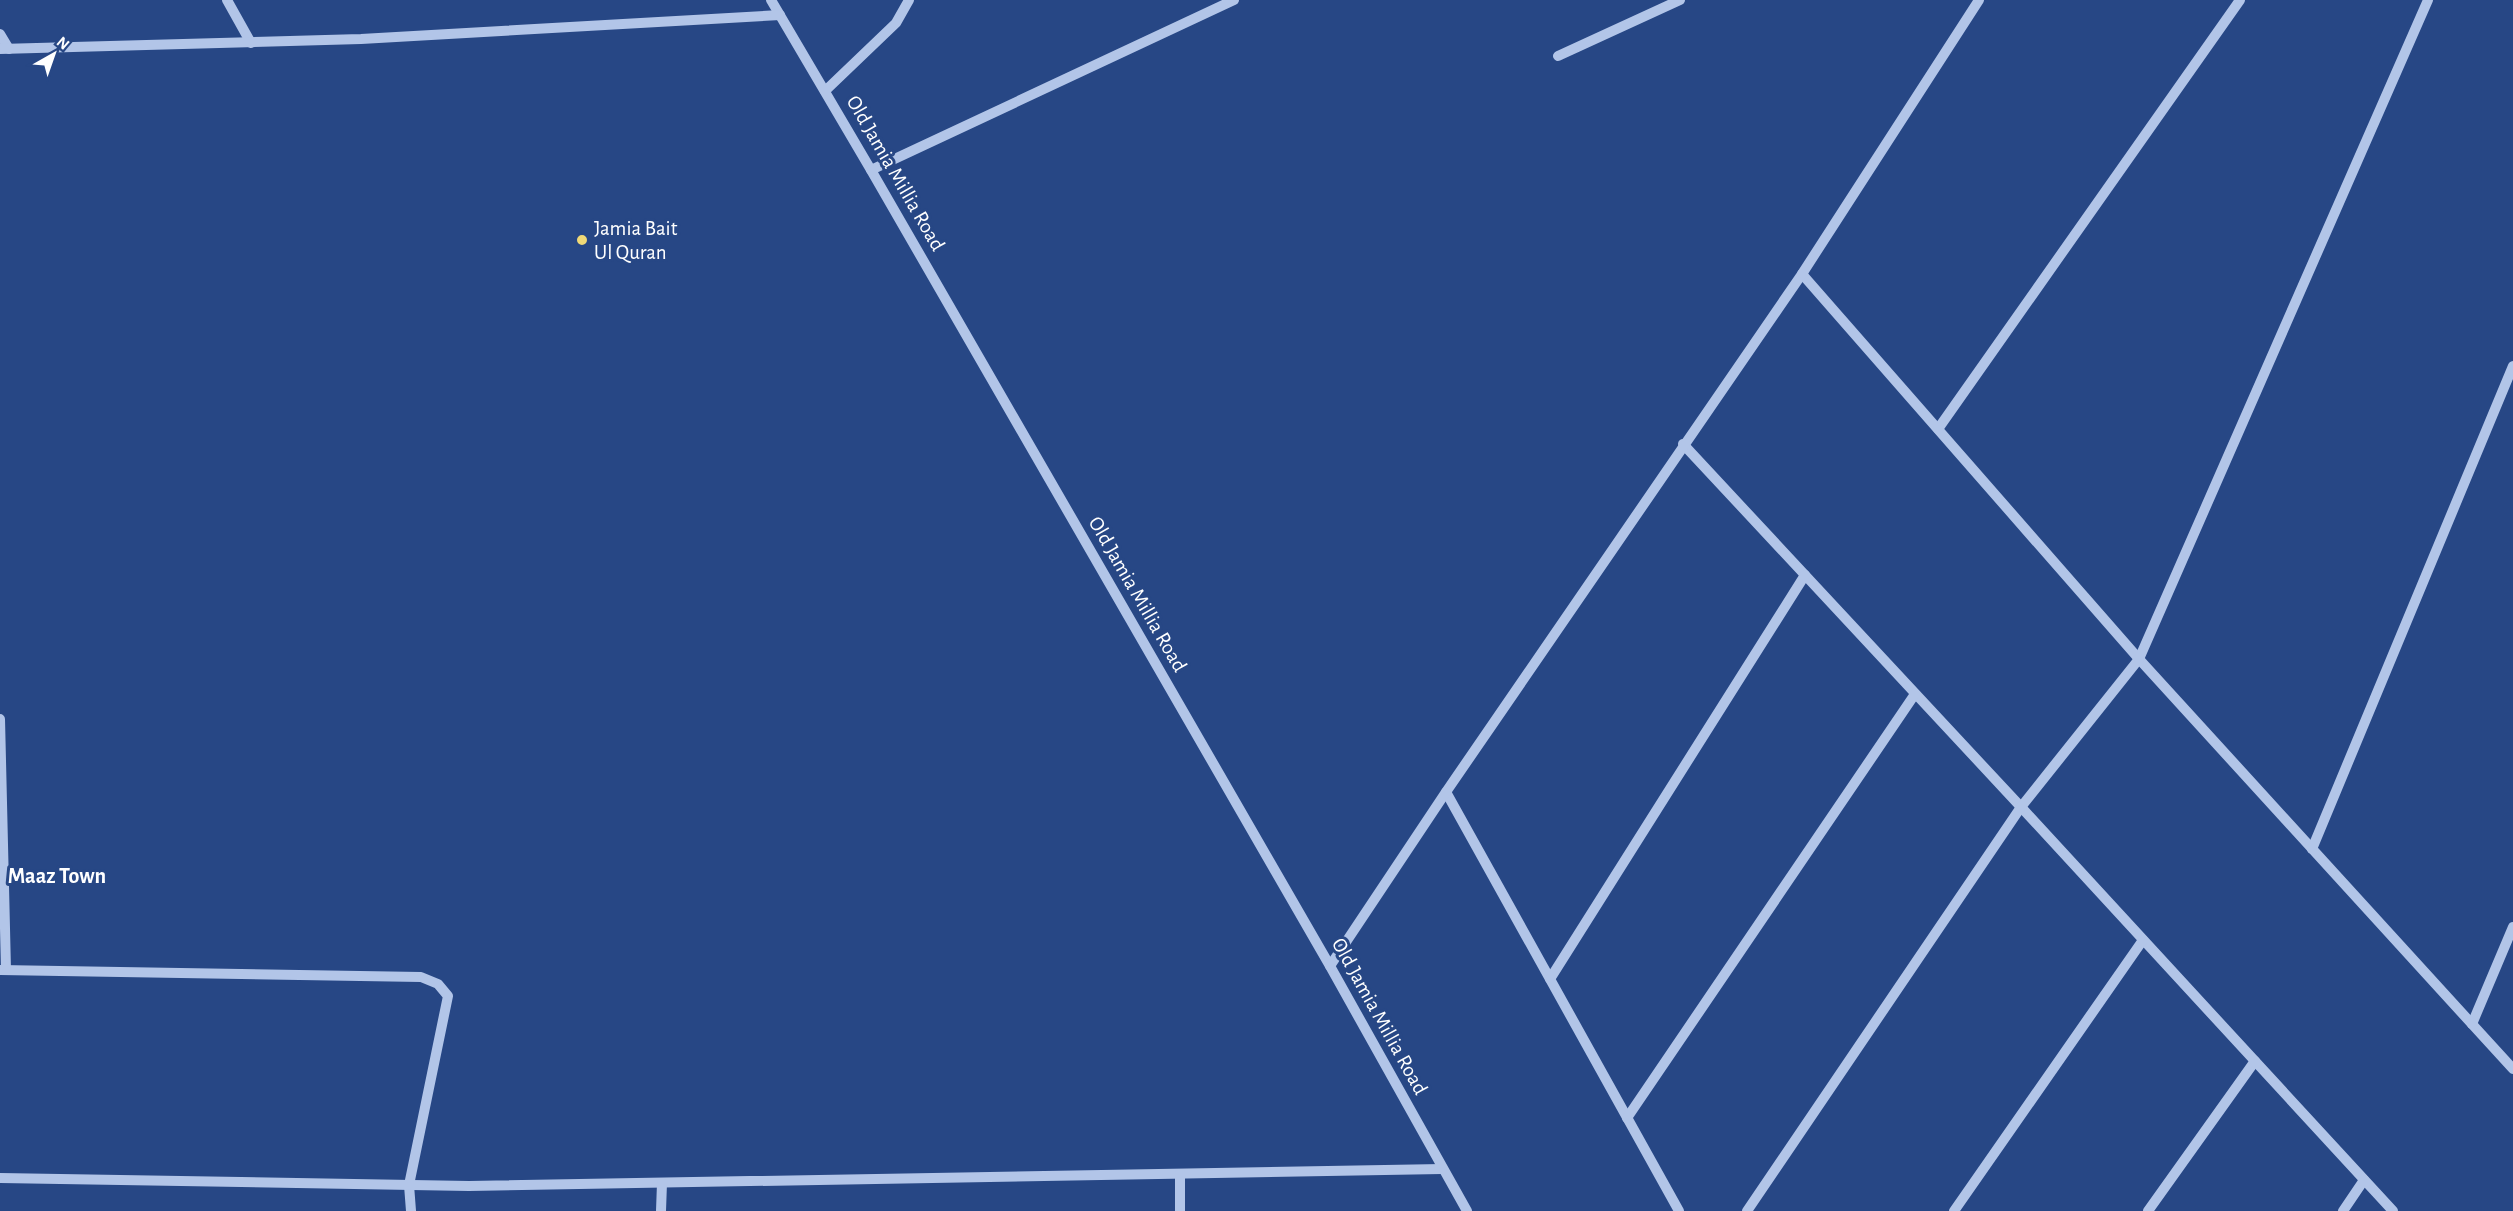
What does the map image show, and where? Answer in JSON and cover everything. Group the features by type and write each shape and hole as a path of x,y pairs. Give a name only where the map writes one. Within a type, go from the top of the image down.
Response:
{"street":[{"path":"226,0 251,43"},
{"name":"Old Jamia Millia Road","path":"771,0 872,170 1330,966 1467,1211"},
{"path":"825,91 897,23 909,0"},
{"path":"872,170 1234,0"},
{"path":"1558,56 1680,0"},
{"path":"1330,966 1683,444 1802,274 1979,0"},
{"path":"1938,429 2240,0"},
{"path":"1747,1211 2021,807 2139,659 2428,0"},
{"path":"0,34 4,49 251,43 361,39 780,15"},
{"path":"1802,274 2139,659 2513,1069"},
{"path":"2312,849 2513,366"},
{"path":"1683,444 2393,1211"},
{"path":"1550,979 1805,575"},
{"path":"1628,1118 1915,694"},
{"path":"0,719 3,970 421,977 438,984 448,996 409,1185 411,1211"},
{"path":"1446,792 1679,1211"},
{"path":"2472,1024 2513,927"},
{"path":"1954,1211 2143,940"},
{"path":"2148,1211 2254,1061"},
{"path":"0,1178 409,1185 662,1183 1442,1168"},
{"path":"1180,1174 1180,1211"},
{"path":"2343,1211 2364,1180"},
{"path":"661,1211 662,1183"}],"place":[{"name":"Jamia Bait Ul Quran","path":"582,240"}],"district":[{"name":"Maaz Town","path":"57,875"}]}
